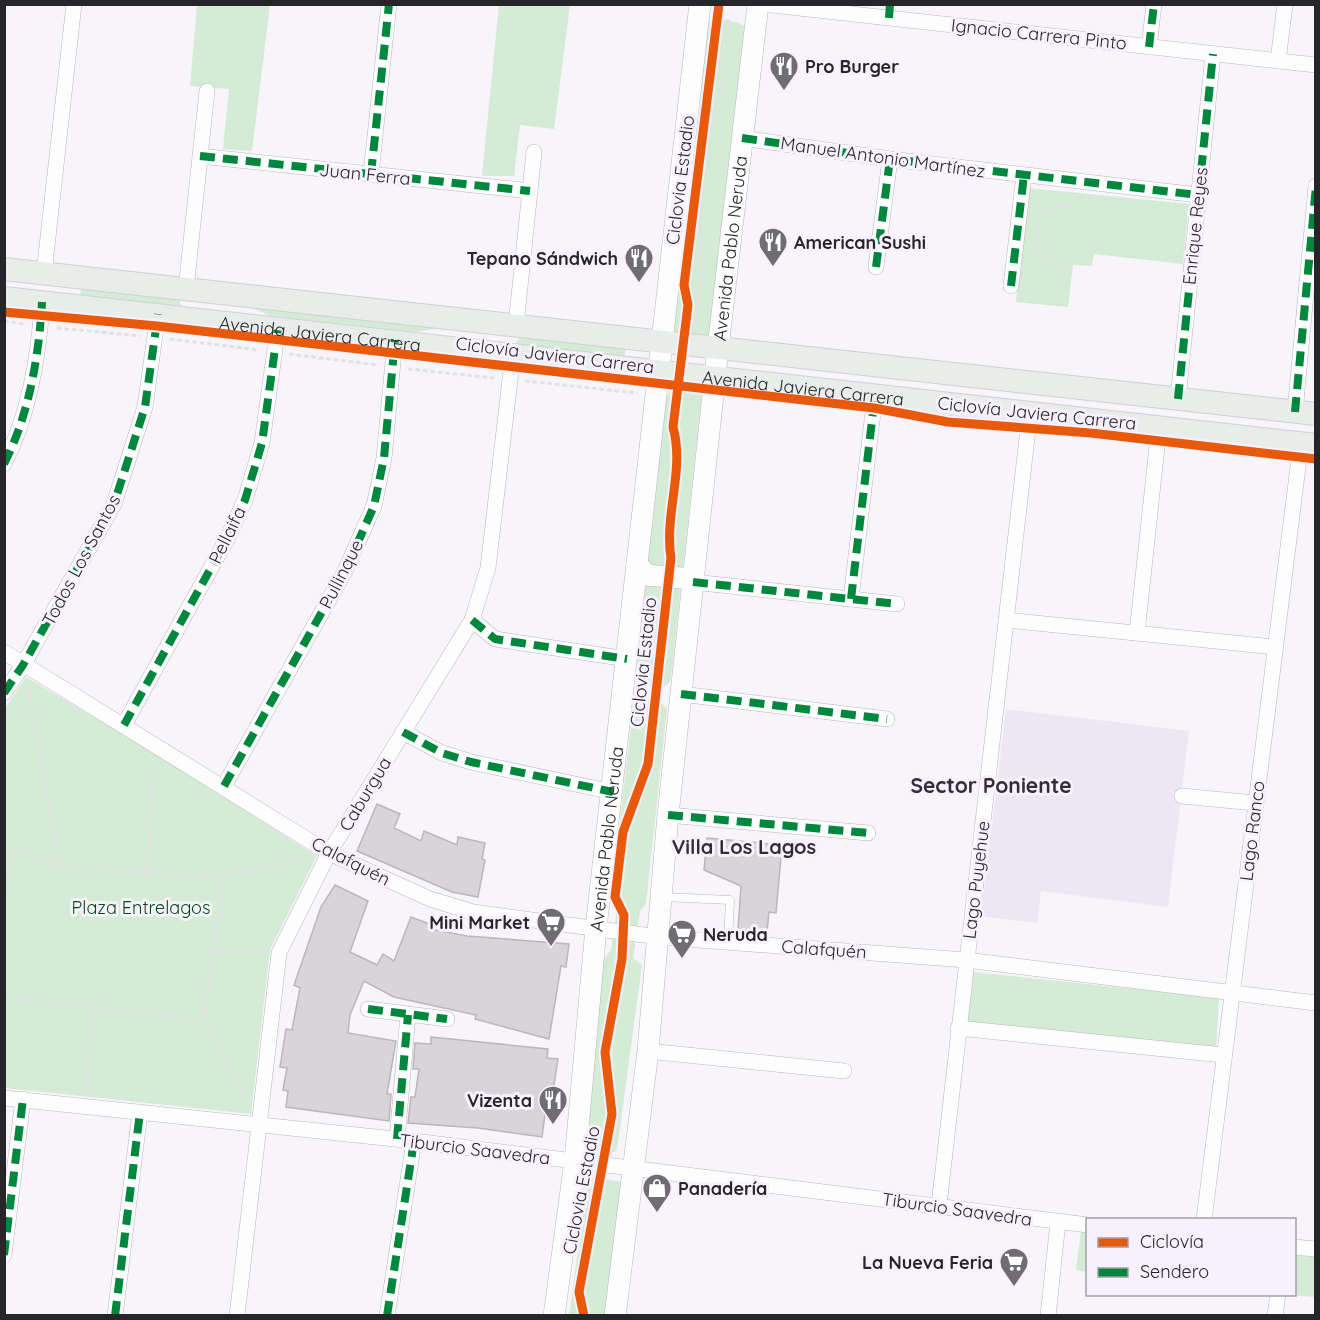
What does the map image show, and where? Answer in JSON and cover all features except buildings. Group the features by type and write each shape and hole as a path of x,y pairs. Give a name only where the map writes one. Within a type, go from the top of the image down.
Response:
{"main road":[{"name":"Avenida Pablo Neruda","path":"615,1316 648,1051 660,937 668,815 714,384 760,4"},
{"name":"Avenida Pablo Neruda","path":"554,1316 575,1161 596,928 613,792 658,371 679,339 713,16"},
{"name":"Avenida Javiera Carrera","path":"4,268 516,325 679,339 718,348 1305,413"},
{"path":"8,303 44,273"},
{"path":"186,289 199,318"},
{"name":"Avenida Javiera Carrera","path":"8,303 41,309 199,318 658,371 714,384 875,395 1308,444"},
{"path":"505,353 516,325"},
{"path":"1030,412 1056,385"},
{"path":"1270,409 1278,411 1308,444"},
{"path":"637,564 646,575 693,581"}],"street":[{"path":"44,273 74,4"},
{"path":"371,174 389,4"},
{"name":"Ignacio Carrera Pinto","path":"760,4 890,11 1149,47 1316,65"},
{"path":"1149,47 1154,4"},
{"path":"1278,61 1285,4"},
{"name":"Enrique Reyes","path":"1178,399 1213,54"},
{"path":"186,289 207,91"},
{"name":"Manuel Antonio Martínez","path":"742,138 890,159 1198,195"},
{"path":"516,325 534,152"},
{"name":"Juan Ferra","path":"200,156 530,191"},
{"path":"876,267 890,159"},
{"path":"1011,285 1024,175"},
{"path":"1305,413 1316,186"},
{"path":"4,464 27,399 39,342 41,309"},
{"name":"Todos Los Santos","path":"4,693 23,665 114,504 145,407 158,314"},
{"name":"Pellaifa","path":"124,725 227,539 245,500 262,443 278,327"},
{"name":"Pullinque","path":"224,786 345,571 374,506 384,458 394,340"},
{"name":"Caburgua","path":"237,1316 279,953 329,853 472,620 489,568 505,353"},
{"path":"851,599 875,395"},
{"name":"Lago Puyehue","path":"939,1205 1030,412"},
{"path":"1137,633 1159,428"},
{"name":"Lago Ranco","path":"1204,1218 1275,647 1308,444"},
{"path":"693,581 897,604"},
{"path":"472,620 495,639 627,659"},
{"path":"1006,620 1275,647"},
{"name":"Calafquén","path":"4,652 156,743 329,853 430,899 472,912 660,937 966,960 1316,1002"},
{"path":"681,694 887,719"},
{"path":"403,732 442,753 471,762 613,792"},
{"path":"1182,796 1255,803"},
{"path":"668,815 868,833"},
{"path":"368,1009 447,1019"},
{"path":"397,1139 408,1015"},
{"path":"958,1028 1223,1055"},
{"path":"648,1051 844,1071"},
{"name":"Tiburcio Saavedra","path":"4,1098 397,1139 1086,1225"},
{"path":"4,1255 23,1099"},
{"path":"115,1316 140,1112"},
{"path":"387,1316 414,1141"},
{"path":"1048,1316 1058,1222"},
{"path":"1296,1247 1316,1249"},
{"path":"1275,1316 1278,1296"}],"lane":[{"path":"662,897 730,900 728,942"}],"path":[{"path":"679,339 702,271 698,224 707,144 725,76 730,38 729,21 713,16"},
{"path":"1033,250 1040,235 1038,219 1045,210 1074,204 1092,182"},
{"path":"1015,249 1022,252 1033,250 1051,257 1062,268 1072,272"},
{"path":"8,303 111,322"},
{"path":"679,339 688,305"},
{"path":"23,665 60,867"},
{"path":"147,872 156,743"},
{"path":"4,896 16,848 60,867 200,877 329,853"},
{"path":"225,874 211,952 204,1021 260,1124"},
{"path":"211,952 279,953"},
{"path":"4,998 204,1021"},
{"path":"85,1106 95,1007"}],"shaded area":[{"path":"1006,709 1189,731 1168,907 1041,891 1037,923 981,916"}],"green space":[{"path":"197,5 270,5 252,151 223,149 229,89 190,86"},
{"path":"499,5 570,5 554,129 520,125 514,176 482,176"},
{"path":"717,20 737,22 746,27 711,338 671,333 708,22"},
{"path":"1029,188 1189,204 1183,264 1094,254 1092,266 1073,265 1068,307 1016,302"},
{"path":"81,287 178,296 181,306 80,297"},
{"path":"244,304 443,328 414,332 270,316"},
{"path":"522,335 626,347 624,359 513,346"},
{"path":"680,383 697,385 702,393 670,682 663,687 650,687 636,668 666,398 672,388"},
{"name":"Plaza Entrelagos","path":"26,677 151,751 317,856 270,950 251,1114 5,1088 5,708"},
{"path":"643,699 657,699 667,709 646,904 640,911 633,958 642,965 617,1150 606,1156 587,1148 601,963 611,950 617,908 611,899 633,708"},
{"path":"973,972 1219,998 1216,1050 967,1024"},
{"path":"588,1177 624,1182 607,1315 569,1316"},
{"path":"1081,1231 1086,1232 1086,1272 1076,1270"},
{"path":"1296,1255 1315,1257 1315,1297 1296,1295"}],"marked path":[{"path":"371,174 389,4"},
{"path":"889,18 890,4"},
{"path":"1149,47 1154,4"},
{"path":"1178,399 1213,54"},
{"path":"742,138 890,159 1198,195"},
{"path":"200,156 530,191"},
{"path":"876,267 890,159"},
{"path":"1011,286 1024,175"},
{"path":"1295,412 1316,186"},
{"path":"4,464 20,426 31,385 42,302"},
{"path":"4,693 23,665 114,504 145,407 158,314"},
{"path":"124,725 227,539 245,500 262,443 278,327"},
{"path":"224,786 345,571 374,506 384,458 395,340"},
{"path":"851,599 875,395"},
{"path":"693,582 897,604"},
{"path":"472,620 495,639 627,659"},
{"path":"681,694 887,719"},
{"path":"403,732 442,753 471,762 613,792"},
{"path":"668,815 868,833"},
{"path":"368,1009 447,1019"},
{"path":"397,1139 408,1015"},
{"path":"4,1255 23,1099"},
{"path":"115,1316 140,1112"},
{"path":"387,1316 414,1141"}],"cycle path":[{"name":"Ciclovia Estadio","path":"584,1316 579,1292 612,1114 605,1052 622,959 624,915 615,897 623,832 648,764 671,558 670,525 677,459 673,427 688,305 684,285 719,4"},
{"name":"Ciclovía Javiera Carrera","path":"4,312 157,326 874,408 948,422 1091,433 1316,459"}],"place":[{"name":"Pro Burger","path":"784,92"},
{"name":"American Sushi","path":"773,268"},
{"name":"Tepano Sándwich","path":"639,284"},
{"name":"Mini Market","path":"551,948"},
{"name":"Neruda","path":"682,960"},
{"name":"Vizenta","path":"553,1126"},
{"name":"Panadería","path":"657,1214"},
{"name":"La Nueva Feria","path":"1014,1288"}],"district":[{"name":"Sector Poniente","path":"991,785"},
{"name":"Villa Los Lagos","path":"744,846"}]}
